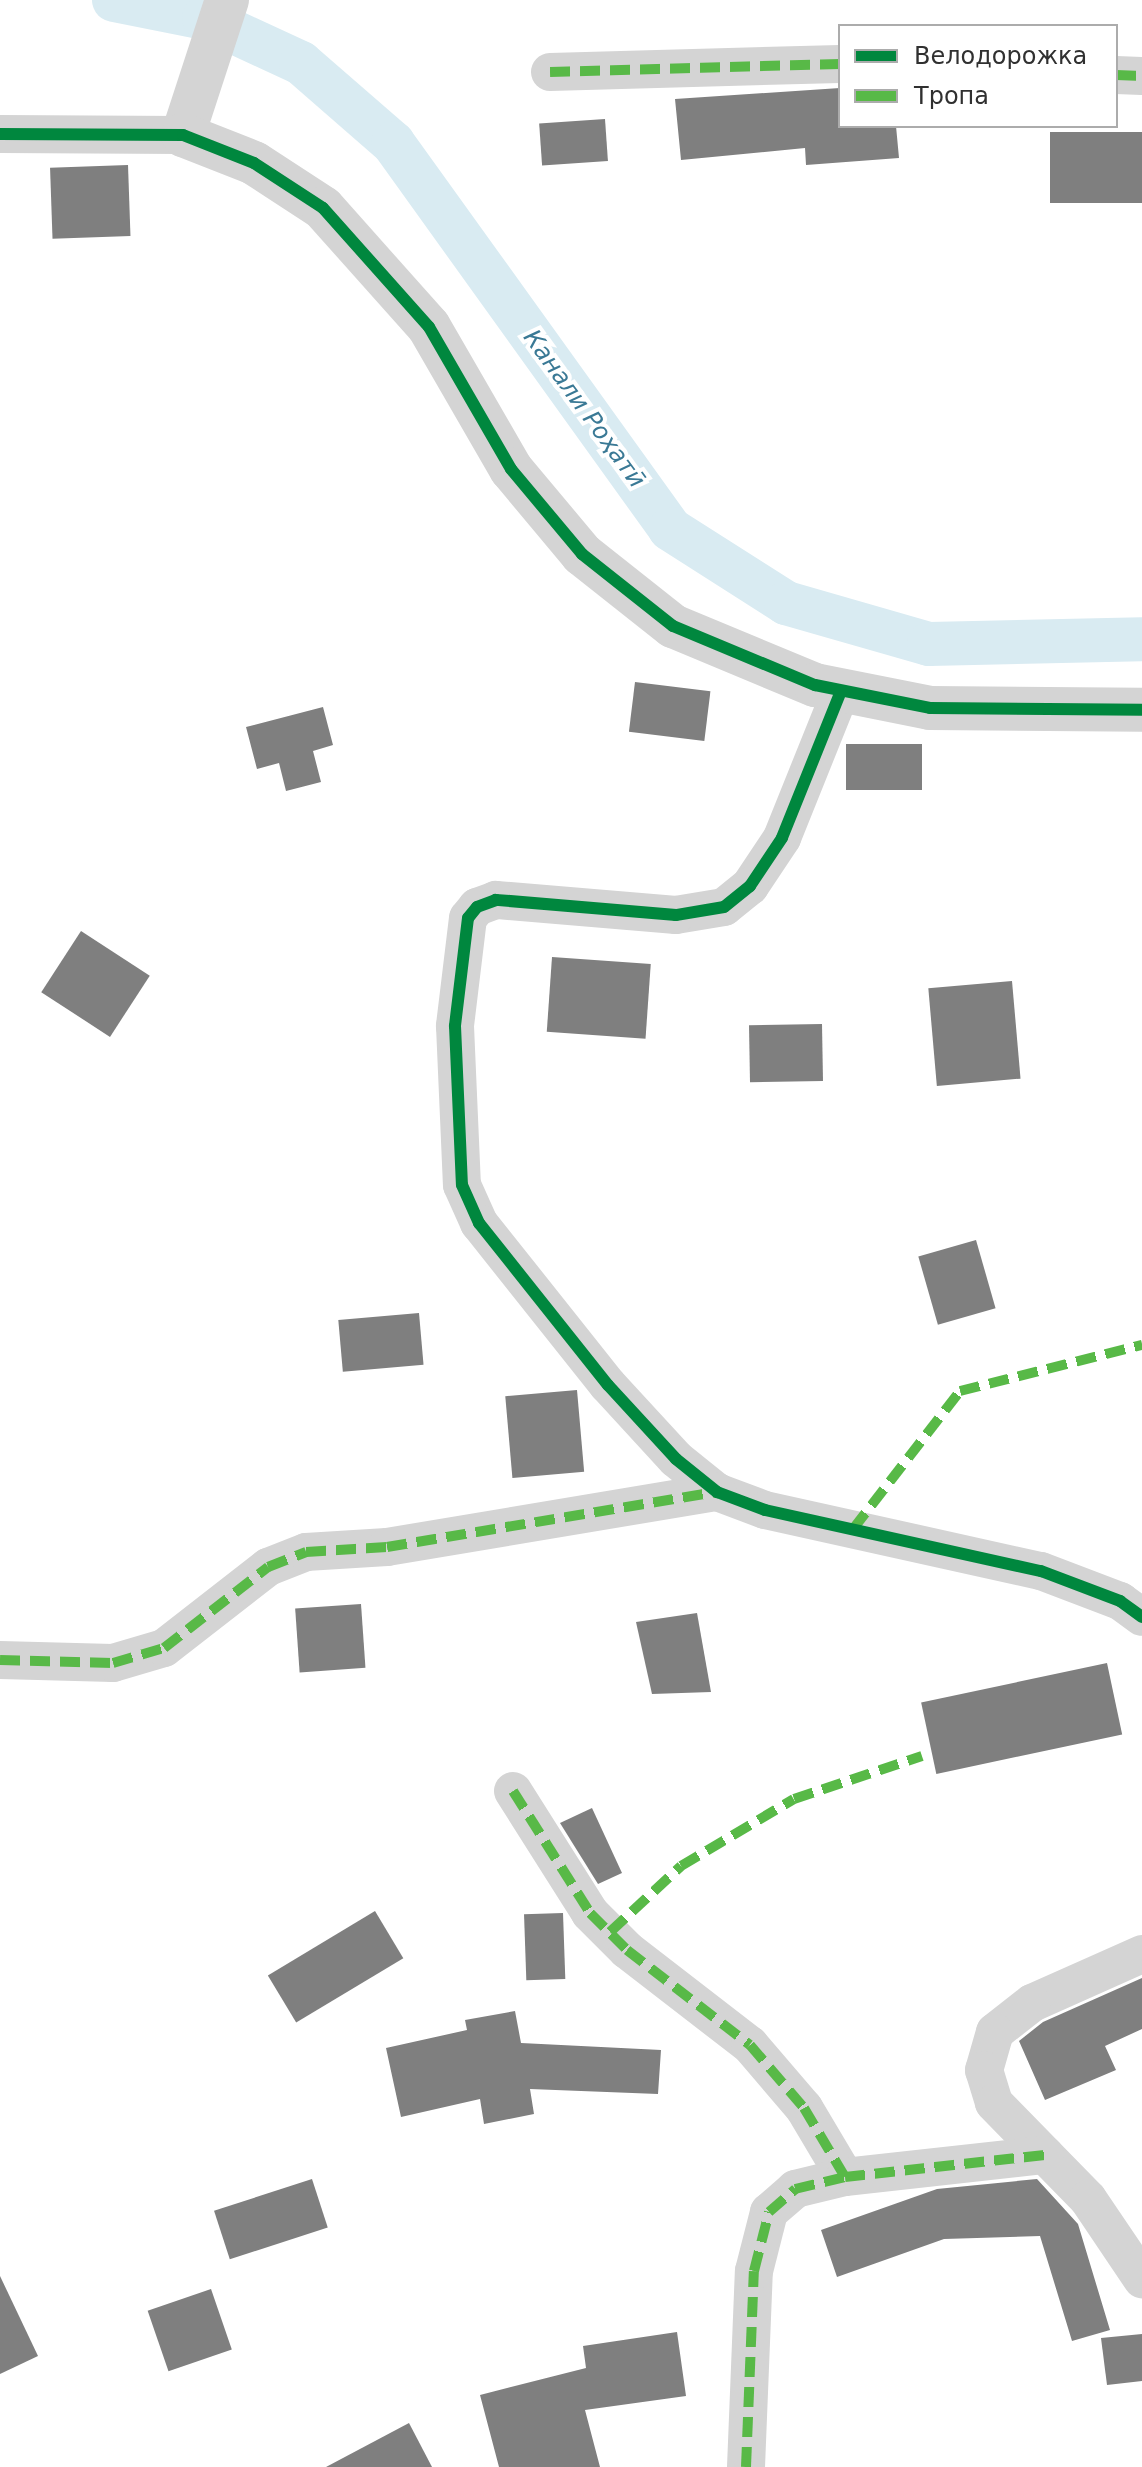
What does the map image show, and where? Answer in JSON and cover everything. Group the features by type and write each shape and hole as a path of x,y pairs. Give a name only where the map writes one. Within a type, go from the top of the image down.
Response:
{"street":[{"path":"183,135 226,0"},
{"path":"550,72 838,64"},
{"path":"1118,75 1142,76"},
{"path":"0,134 183,135 254,163 323,208 429,327 511,469 582,554 673,626 815,685 930,708 1142,710"},
{"path":"841,691 782,838 750,886 724,907 676,915 496,900 468,918 455,1026 462,1185 479,1223 608,1385 676,1459 717,1492 765,1510 1041,1571 1120,1601 1142,1617"},
{"path":"0,1660 113,1663 164,1648 268,1567 306,1552 387,1547 717,1492"},
{"path":"513,1791 590,1913 627,1950 750,2045 804,2108 845,2177"},
{"path":"1142,1954 1032,2003 995,2032 984,2070 994,2103 1088,2199 1142,2279"},
{"path":"746,2467 754,2271 769,2212 795,2189 845,2177 1045,2155"}],"building":[{"path":"838,88 838,128 896,128 899,158 806,165 805,148 681,160 675,99"},
{"path":"605,119 608,161 542,166 539,124"},
{"path":"1050,132 1142,132 1142,203 1050,203"},
{"path":"128,165 130,236 53,239 50,168"},
{"path":"635,682 710,691 704,741 629,732"},
{"path":"323,707 333,745 313,751 321,782 286,791 279,763 257,769 246,727"},
{"path":"846,744 922,744 922,790 846,790"},
{"path":"81,931 150,976 110,1037 41,992"},
{"path":"552,957 651,964 646,1039 547,1032"},
{"path":"1012,981 1021,1079 937,1086 928,988"},
{"path":"822,1024 823,1081 750,1082 749,1025"},
{"path":"976,1240 996,1308 938,1325 918,1257"},
{"path":"419,1313 424,1365 343,1372 338,1320"},
{"path":"577,1390 584,1472 512,1478 505,1396"},
{"path":"361,1604 365,1668 300,1672 295,1609"},
{"path":"697,1613 711,1692 652,1694 636,1622"},
{"path":"1107,1663 1122,1734 936,1774 921,1703"},
{"path":"592,1808 622,1873 598,1884 560,1823"},
{"path":"375,1911 403,1958 296,2023 268,1975"},
{"path":"563,1913 565,1979 526,1980 524,1914"},
{"path":"1142,1978 1142,2029 1105,2046 1116,2070 1045,2100 1019,2041 1043,2022"},
{"path":"515,2011 521,2043 661,2050 658,2094 530,2089 534,2114 484,2124 480,2099 401,2117 386,2048 467,2030 465,2020"},
{"path":"312,2179 328,2228 230,2259 214,2211"},
{"path":"1037,2179 1078,2224 1110,2330 1072,2341 1040,2236 944,2239 837,2277 821,2230 937,2189"},
{"path":"0,2276 38,2356 0,2374"},
{"path":"211,2289 232,2350 168,2371 148,2311"},
{"path":"677,2332 686,2396 585,2410 600,2467 499,2467 480,2395 586,2368 583,2346"},
{"path":"1142,2334 1142,2381 1107,2385 1101,2338"},
{"path":"409,2423 432,2467 326,2467"}],"waterway":[{"name":"Канали Роҳатӣ","path":"114,0 204,18 301,63 393,143 670,529 786,603 929,644 1142,639"}],"marked path":[{"path":"550,72 838,64"},
{"path":"1118,75 1142,76"},
{"path":"853,1529 960,1391 1142,1345"},
{"path":"0,1660 113,1663 164,1648 268,1567 306,1552 387,1547 717,1492"},
{"path":"610,1932 681,1866 794,1799 922,1756"},
{"path":"513,1791 590,1913 627,1950 750,2045 804,2108 845,2177"},
{"path":"746,2467 754,2271 769,2212 795,2189 845,2177 1045,2155"}],"cycle path":[{"path":"0,134 183,135 254,163 323,208 429,327 511,469 582,554 673,626 815,685 930,708 1142,710"},
{"path":"841,691 782,838 750,886 724,907 676,915 496,900 477,907 468,918 455,1026 462,1185 479,1223 608,1385 676,1459 717,1492 765,1510 1041,1571 1120,1601 1142,1617"}]}
